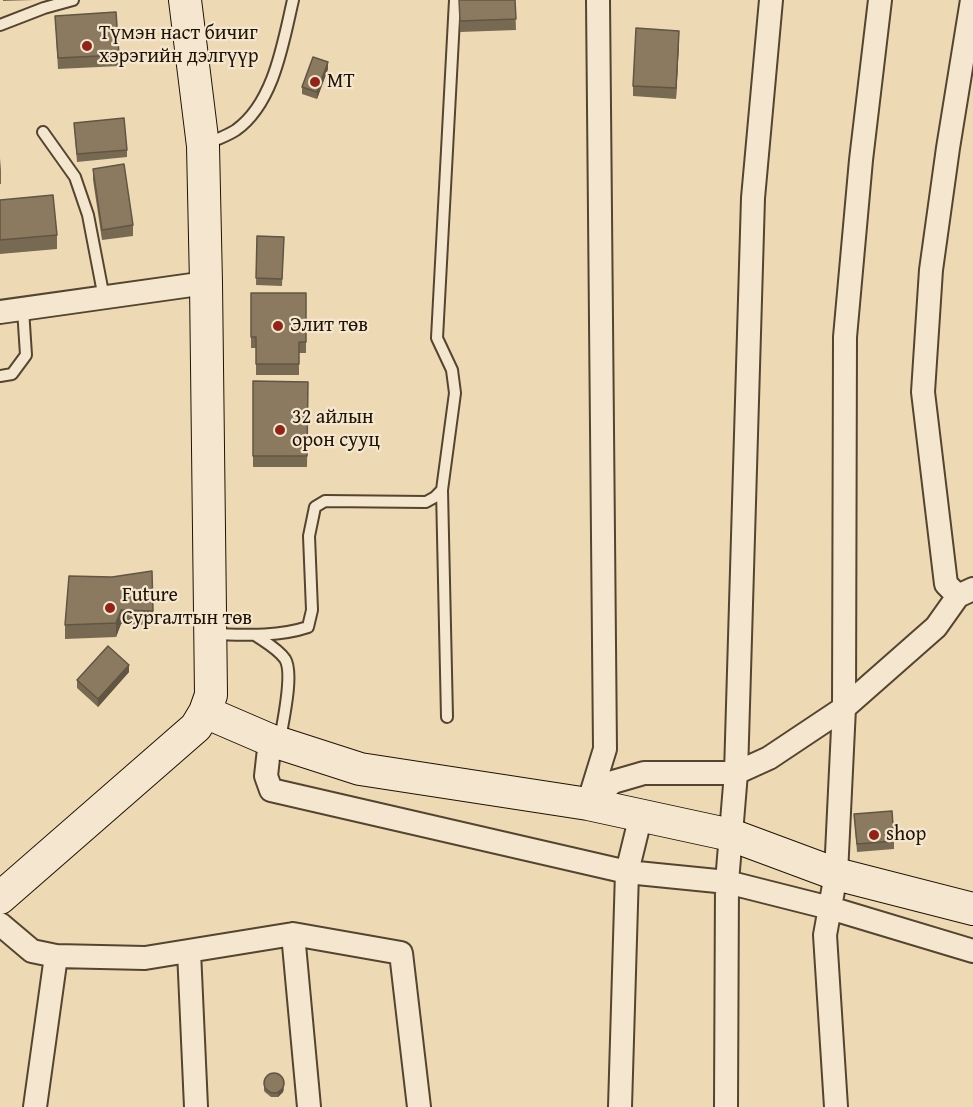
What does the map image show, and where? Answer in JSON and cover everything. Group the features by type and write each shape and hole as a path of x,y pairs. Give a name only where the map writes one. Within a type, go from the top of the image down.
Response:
{"street":[{"path":"0,898 196,727 211,695 203,146 185,0"},
{"path":"588,804 605,749 598,0"},
{"path":"726,1107 727,882 736,772 753,198 771,0"},
{"path":"836,1107 825,935 836,874 844,708 846,337 861,160 880,0"},
{"path":"588,804 614,782 644,773 736,772 769,758 844,708 936,627 966,592 946,584 923,392 931,270 972,0"},
{"path":"0,312 206,283"},
{"path":"205,712 274,742 360,769 588,804 731,835 836,874 973,909"},
{"path":"274,742 266,777 271,789 627,872 727,882 830,908 973,951"},
{"path":"620,1107 627,872 641,815"},
{"path":"0,924 32,951 56,957 145,958 293,934 401,952 419,1107"},
{"path":"293,934 309,1107"},
{"path":"189,951 196,1107"},
{"path":"35,1107 56,957"}],"lane":[{"path":"0,25 44,8 73,0"},
{"path":"203,146 235,131 257,109 271,82 283,46 293,0"},
{"path":"447,717 442,490 455,393 452,370 437,338 455,0"},
{"path":"43,132 75,177 88,215 104,298"},
{"path":"0,376 12,374 26,355 23,309"},
{"path":"211,634 255,635 294,632 308,627 312,610 309,536 315,507 325,501 426,502 442,490"},
{"path":"255,635 285,658 289,668 287,693 274,742"}],"building":[{"path":"459,0 515,0 516,19 460,21"},
{"name":"Түмэн наст бичиг хэрэгийн дэлгүүр","path":"116,12 119,55 58,58 55,16"},
{"path":"636,28 679,31 676,88 633,86"},
{"name":"MT","path":"313,57 328,62 317,92 302,87"},
{"path":"124,118 127,150 77,154 74,123"},
{"path":"124,164 133,225 102,230 93,169"},
{"path":"53,195 57,235 0,240 0,200"},
{"path":"257,236 284,237 282,279 256,278"},
{"name":"Элит төв","path":"251,293 306,293 306,342 299,342 299,364 256,364 256,337 251,337"},
{"name":"32 айлын орон сууц","path":"253,381 308,382 307,456 253,456"},
{"name":"Future Сургалтын төв","path":"152,571 153,611 121,610 116,623 65,625 69,576 112,577"},
{"path":"108,646 129,665 98,699 77,680"},
{"name":"shop","path":"892,811 894,841 857,844 854,814"},
{"path":"274,1073 281,1076 284,1083 281,1090 274,1093 267,1090 264,1083 267,1076"}],"place":[{"name":"Түмэн наст бичиг хэрэгийн дэлгүүр","path":"87,46"},
{"name":"MT","path":"315,82"},
{"name":"Элит төв","path":"278,326"},
{"name":"32 айлын орон сууц","path":"280,430"},
{"name":"Future Сургалтын төв","path":"110,608"},
{"name":"shop","path":"874,835"}]}
